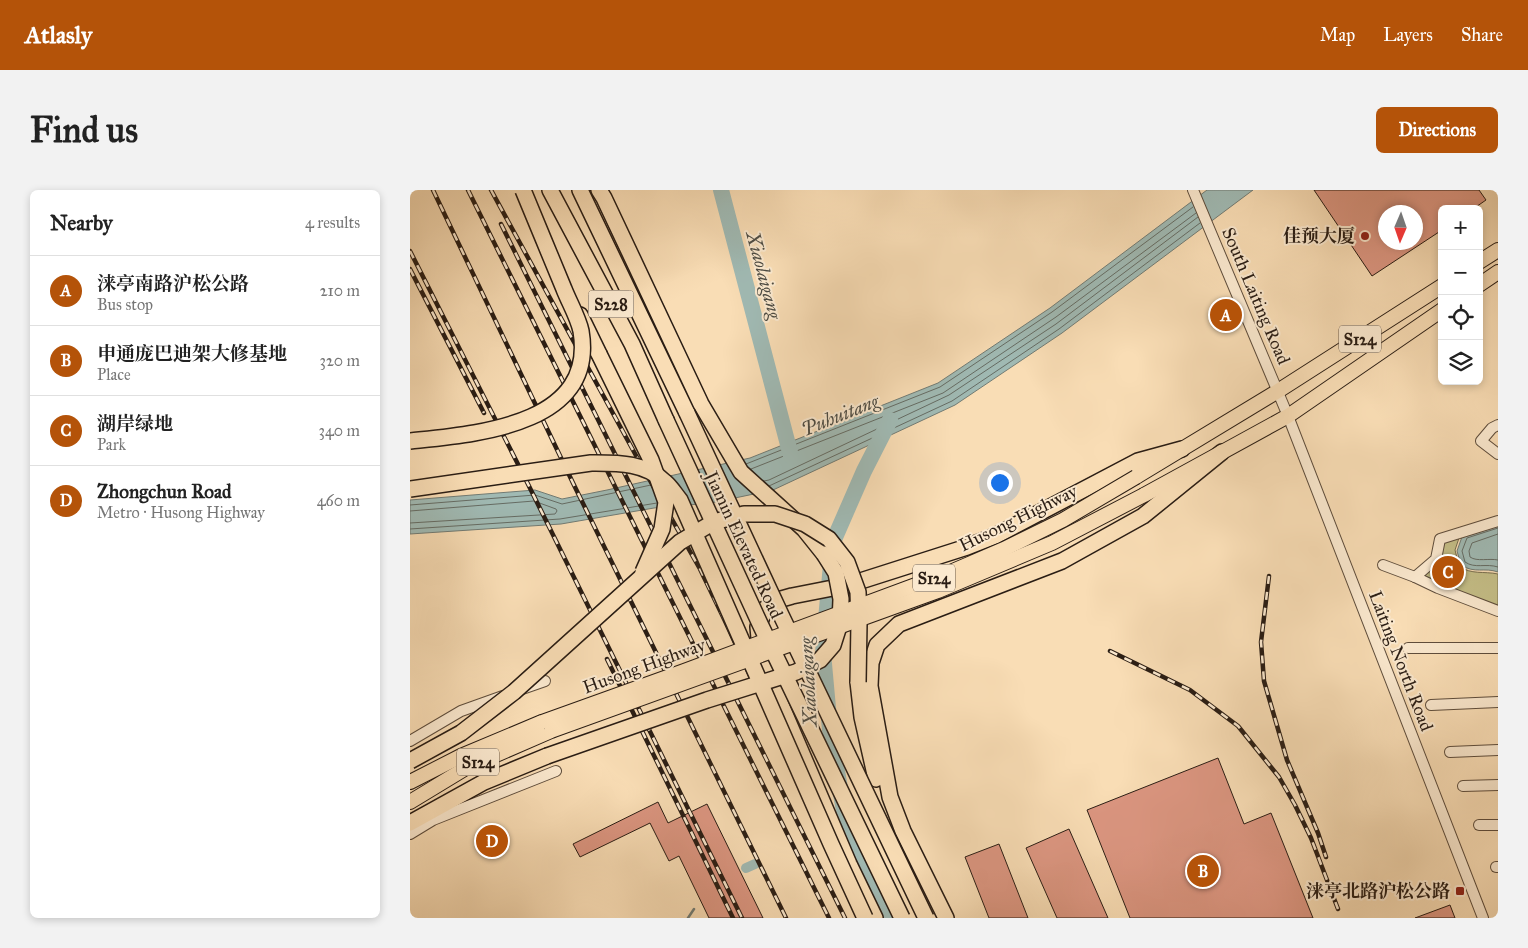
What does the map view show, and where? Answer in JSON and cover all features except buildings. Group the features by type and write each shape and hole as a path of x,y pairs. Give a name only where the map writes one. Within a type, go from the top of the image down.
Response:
{"highway":[{"path":"410,441 507,427 539,414 562,398 576,376 581,362 581,330 522,190"},
{"path":"522,190 651,460 666,502 662,529 640,578"},
{"name":"Jiamin Elevated Road","path":"550,190 632,344 713,526 902,918"},
{"name":"Jiamin Elevated Road","path":"580,190 646,326 804,665 926,918"},
{"path":"410,823 484,782 548,756 707,700 796,672 820,660 833,644 840,623 841,599 836,573 804,529 741,472 701,404 602,194"},
{"path":"875,918 849,864 767,672 760,649 758,627 765,609 778,600 848,585 949,553 995,536 1138,462 1182,450"},
{"path":"946,918 903,831 890,797 870,686 871,663 877,645 899,624 1062,561 1144,516 1222,452"},
{"path":"410,489 590,464 619,463 649,469 666,482 680,500 865,918"},
{"path":"410,761 461,733 508,698 680,542 714,522 744,514 774,514 805,524 829,539 847,562 858,592 858,682 862,717 879,790 903,855 935,918"}],"main road":[{"path":"1483,259 1498,250"},
{"path":"1483,282 1498,272"},
{"name":"Husong Highway","path":"410,782 461,756 542,722 708,663 980,560 1063,520 1182,450 1438,289"},
{"name":"Husong Highway","path":"410,802 466,768 551,731 938,591 1052,543 1288,416 1438,313"}],"street":[{"name":"South Laiting Road","path":"1193,190 1288,416"},
{"name":"Laiting North Road","path":"1288,416 1483,918"},
{"path":"1498,425 1492,428 1481,442 1498,454"},
{"path":"1415,577 1436,560 1440,539 1498,521"},
{"path":"1383,565 1498,611"},
{"path":"1408,648 1498,648"},
{"path":"414,738 461,711 545,681"},
{"path":"1431,706 1498,702"},
{"path":"1450,752 1498,750"},
{"path":"410,834 433,820 556,771"},
{"path":"1463,786 1498,785"},
{"path":"1479,825 1498,825"}],"shaded area":[{"path":"1459,538 1455,550 1459,566 1473,572 1498,574 1498,608 1422,578 1442,541"}],"water":[{"path":"1207,190 1253,190 1062,333 955,405 773,490 711,503 654,508 561,524 410,534 410,500 535,490 562,499 607,490 750,458 938,383 1050,308"},
{"path":"1498,522 1498,572 1475,570 1461,565 1457,551 1463,534"}],"waterway":[{"name":"Xiaolaigang","path":"721,190 791,456"},
{"name":"Xiaolaigang","path":"890,420 864,471 833,542 823,653 830,730 846,823 891,918"},
{"name":"Xiaolaigang","path":"839,826 846,823"},
{"path":"746,868 755,864"},
{"path":"688,918 694,909"}],"railway":[{"path":"433,190 573,483 786,918"},
{"path":"468,190 829,918"},
{"path":"491,190 700,569 861,918"},
{"path":"501,224 845,918"},
{"path":"410,251 525,478 742,918"},
{"path":"410,269 484,413"},
{"path":"1269,576 1261,642 1264,681 1287,760 1318,833 1326,857"},
{"path":"1110,651 1190,690 1238,726 1279,777 1295,805 1311,838 1338,909"},
{"path":"607,659 733,918"}],"place":[{"name":"佳预大厦","path":"1365,236"},
{"name":"涞亭南路沪松公路","path":"1226,315"},
{"name":"湖岸绿地","path":"1448,572"},
{"name":"Zhongchun Road","path":"492,841"},
{"name":"申通庞巴迪架大修基地","path":"1203,871"},
{"name":"涞亭北路沪松公路","path":"1460,891"}],"water label":[{"name":"Puhuitang","path":"840,415"}]}
